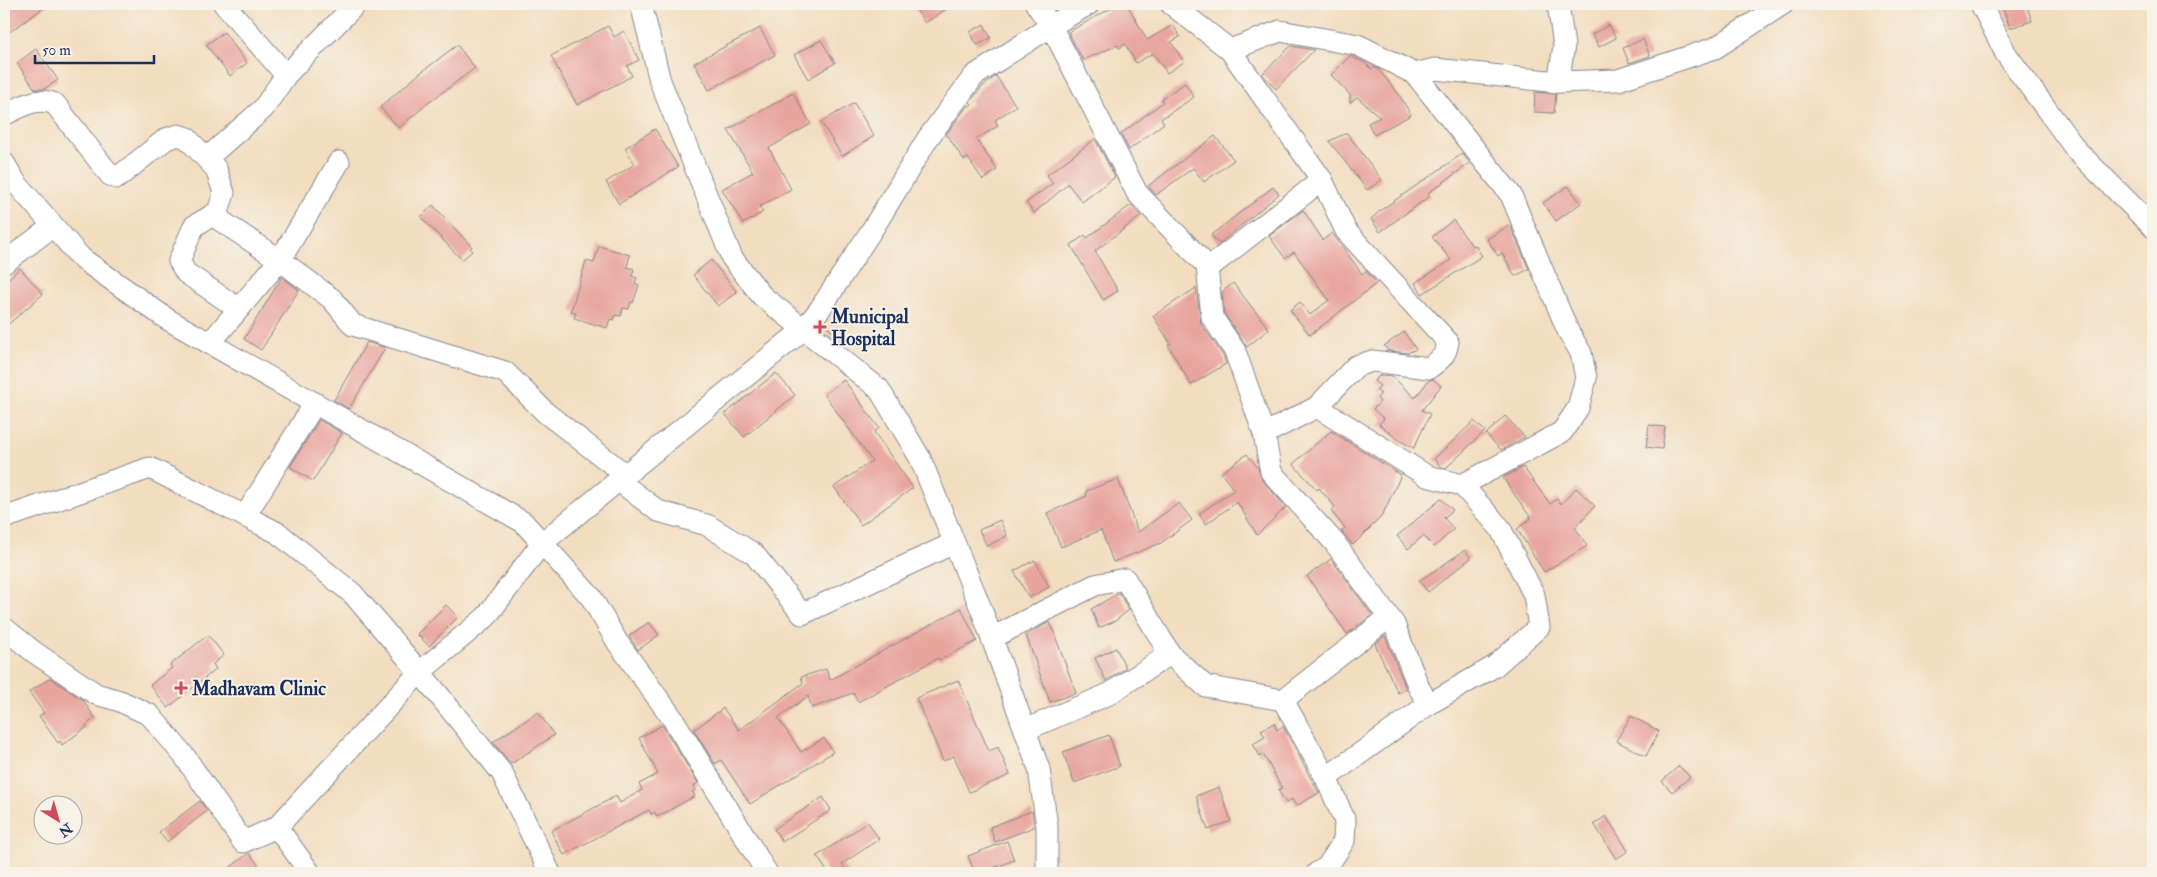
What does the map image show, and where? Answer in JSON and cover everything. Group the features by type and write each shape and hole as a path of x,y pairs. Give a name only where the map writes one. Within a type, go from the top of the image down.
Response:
{"street":[{"path":"224,4 286,75"},
{"path":"207,158 264,109 286,75 356,4"},
{"path":"641,4 660,81 732,258 762,296 879,389 920,458 992,638 1040,769 1047,827 1047,873"},
{"path":"1036,4 1051,26 1137,193 1207,266 1212,317 1235,351 1264,434 1271,472 1334,542 1394,624 1419,688 1429,704"},
{"path":"4,628 34,652 96,694 120,701 150,715 185,757 243,842 277,827 420,672 486,618 542,543 804,329 875,225 928,138 974,76 1051,26 1090,4"},
{"path":"1171,4 1230,50 1322,180 1346,231 1448,342 1445,356 1429,368 1372,362 1356,366 1317,407 1264,434"},
{"path":"1558,4 1564,46 1558,82"},
{"path":"1415,74 1435,70 1558,82 1618,80 1715,48 1783,4"},
{"path":"1981,4 2006,54 2077,151 2153,227"},
{"path":"1230,50 1280,31 1358,45 1415,74 1512,195 1568,332 1581,353 1586,378 1578,408 1562,432 1462,485"},
{"path":"4,115 44,99 55,104 110,175 118,178 166,139 178,135 187,138 216,169 224,193 218,212 194,226 179,261 186,273 238,309"},
{"path":"210,343 280,260 338,162"},
{"path":"4,163 16,183 81,258 167,319 523,522 591,597 618,643 673,719 767,873"},
{"path":"1207,266 1216,262 1322,180"},
{"path":"212,215 280,260 332,299 353,325 505,372 546,413 658,511 707,525 754,554 802,614 954,543"},
{"path":"4,263 53,226"},
{"path":"245,516 315,403"},
{"path":"1317,407 1427,476 1462,485 1500,528 1534,594 1539,627 1495,666 1429,704 1326,778"},
{"path":"6,514 150,468 278,533 353,594 420,672 502,773 550,873"},
{"path":"992,638 1095,585 1125,579 1170,654 1205,686 1283,700 1388,618"},
{"path":"1025,730 1109,694 1170,654"},
{"path":"1283,700 1326,778 1345,822 1344,841 1327,867 1317,873"},
{"path":"277,827 310,873"}],"building":[{"path":"4,4 49,4 4,36"},
{"path":"912,4 954,4 925,23"},
{"path":"1119,4 1127,4 1147,40 1173,25 1180,37 1171,42 1184,62 1167,73 1153,53 1136,63 1125,44 1119,48 1118,45 1083,60 1068,32"},
{"path":"2002,4 2026,4 2032,21 2010,28"},
{"path":"984,24 991,38 977,45 970,32"},
{"path":"1609,25 1616,38 1599,47 1592,34"},
{"path":"608,26 614,37 624,31 639,60 627,66 632,76 577,105 551,56"},
{"path":"760,28 775,55 709,90 694,63"},
{"path":"224,32 247,63 230,76 206,45"},
{"path":"1643,39 1650,56 1629,63 1623,48"},
{"path":"821,40 835,63 808,79 794,55"},
{"path":"457,45 475,68 399,128 380,107"},
{"path":"1291,46 1314,50 1276,89 1262,74"},
{"path":"36,49 58,80 44,89 35,89 17,63"},
{"path":"1350,56 1365,63 1371,69 1373,67 1378,69 1400,96 1411,115 1374,135 1368,123 1380,117 1357,97 1350,103 1350,95 1331,75"},
{"path":"996,76 1016,106 995,120 998,126 976,139 997,170 983,180 968,158 964,160 946,134 966,108 972,104 970,102 982,87"},
{"path":"1185,83 1194,97 1161,119 1164,123 1129,150 1121,134 1163,102 1161,99"},
{"path":"1535,92 1556,94 1554,113 1534,112"},
{"path":"793,93 811,124 769,148 791,189 759,207 763,212 743,224 722,189 753,172 728,130"},
{"path":"854,103 874,136 842,156 821,122"},
{"path":"655,129 678,167 619,204 606,182 635,164 625,148"},
{"path":"1347,133 1382,180 1367,190 1329,141"},
{"path":"1215,136 1234,160 1204,182 1193,168 1156,195 1148,186"},
{"path":"1095,139 1115,177 1082,202 1068,184 1034,213 1026,203 1053,183 1047,175"},
{"path":"1462,154 1470,163 1428,193 1430,196 1380,232 1371,219 1381,210"},
{"path":"1568,186 1581,203 1556,221 1543,203"},
{"path":"1273,187 1279,194 1219,244 1211,235"},
{"path":"433,205 472,247 470,249 472,251 462,260 421,217"},
{"path":"1131,205 1141,216 1095,251 1118,291 1103,300 1071,245 1085,235 1087,238"},
{"path":"1303,210 1323,240 1332,233 1362,274 1366,271 1377,283 1310,335 1290,310 1300,302 1310,315 1329,300 1294,252 1285,258 1269,236"},
{"path":"1453,220 1472,246 1475,245 1482,256 1422,294 1415,283 1451,260 1432,237"},
{"path":"1510,225 1529,269 1515,276 1502,253 1498,256 1487,239"},
{"path":"599,246 630,255 627,267 634,269 632,276 637,278 635,283 639,285 629,309 623,308 621,316 615,315 614,320 610,319 607,328 574,318 576,312 571,311 586,261 594,263"},
{"path":"711,260 737,292 718,306 693,275"},
{"path":"20,268 43,294 4,328 4,283"},
{"path":"282,277 299,290 261,350 244,339"},
{"path":"1233,283 1269,329 1247,347 1224,313 1222,292"},
{"path":"1196,288 1201,324 1224,357 1226,364 1191,385 1168,345 1171,344 1153,316"},
{"path":"824,324 845,342 843,344 821,327"},
{"path":"1404,332 1416,349 1408,353 1389,351 1384,346"},
{"path":"367,342 385,348 349,409 334,400"},
{"path":"776,373 795,395 744,437 725,414"},
{"path":"1380,375 1392,376 1415,398 1429,380 1433,379 1441,386 1422,410 1430,414 1414,448 1400,441 1379,424 1384,419 1373,409 1380,402 1377,398 1381,394 1376,390 1380,386 1374,381"},
{"path":"844,380 879,428 874,432 913,488 861,525 834,487 872,461 824,394"},
{"path":"1505,416 1525,437 1501,450 1486,434"},
{"path":"319,420 342,433 313,481 290,467"},
{"path":"1474,421 1485,431 1446,468 1441,467 1434,459"},
{"path":"1649,425 1665,427 1662,449 1646,447"},
{"path":"1331,431 1401,475 1382,516 1353,545 1341,531 1345,528 1331,511 1335,507 1319,488 1317,490 1293,464"},
{"path":"1247,454 1258,468 1262,480 1286,507 1257,535 1237,502 1206,524 1199,514 1234,490 1221,473"},
{"path":"1523,467 1550,504 1557,499 1561,504 1576,488 1595,506 1575,527 1587,546 1544,572 1517,529 1531,518 1503,478"},
{"path":"1118,479 1138,532 1179,503 1192,520 1161,543 1113,562 1101,530 1061,547 1047,513 1087,496 1086,491"},
{"path":"1441,499 1453,510 1444,518 1454,529 1434,547 1423,536 1408,549 1397,536"},
{"path":"1000,520 1007,536 987,546 979,530"},
{"path":"1465,550 1471,558 1428,592 1419,581"},
{"path":"1331,559 1372,615 1347,634 1307,576"},
{"path":"1035,560 1049,587 1029,598 1014,571"},
{"path":"1119,593 1129,610 1115,621 1099,628 1091,609"},
{"path":"446,605 458,617 429,646 417,634"},
{"path":"961,608 977,641 939,660 938,658 858,702 853,693 812,708 808,696 778,718 801,752 824,738 833,752 750,804 721,760 715,764 694,730 723,708 739,730 803,683 801,677 826,669 830,680"},
{"path":"649,622 659,635 638,650 629,636"},
{"path":"1050,622 1076,693 1050,702 1026,635"},
{"path":"208,635 224,655 213,664 216,669 168,708 150,685 172,668 170,665"},
{"path":"1385,636 1406,689 1398,693 1375,644"},
{"path":"1116,648 1126,668 1106,681 1095,658"},
{"path":"50,678 83,700 95,718 86,725 87,727 62,745 60,741 58,743 39,716 44,713 29,692"},
{"path":"958,680 989,751 998,747 1010,775 969,792 954,756 943,761 916,698"},
{"path":"538,712 554,735 511,764 493,742"},
{"path":"1631,716 1659,731 1646,756 1616,741"},
{"path":"1274,723 1277,730 1283,726 1319,793 1296,806 1292,799 1286,803 1278,790 1282,788 1263,754 1260,756 1253,744 1265,737 1261,730"},
{"path":"662,725 698,783 694,786 696,790 692,792 695,796 657,817 655,812 651,814 649,810 564,855 551,831 616,796 620,803 642,790 639,784 658,774 639,738"},
{"path":"1109,735 1120,766 1074,783 1063,752"},
{"path":"1679,766 1690,777 1672,792 1662,781"},
{"path":"1219,787 1231,821 1208,830 1196,796"},
{"path":"823,797 831,810 782,842 774,829"},
{"path":"200,801 207,811 167,842 159,832"},
{"path":"1032,811 1034,827 995,842 990,827"},
{"path":"1606,816 1628,851 1616,859 1594,824"},
{"path":"868,822 879,839 842,864 848,873 828,873 817,856"},
{"path":"1007,841 1014,860 981,873 975,873 968,856"},
{"path":"249,853 259,866 249,873 223,873"}],"place":[{"name":"Municipal Hospital","path":"820,327"},
{"name":"Madhavam Clinic","path":"181,688"}]}
